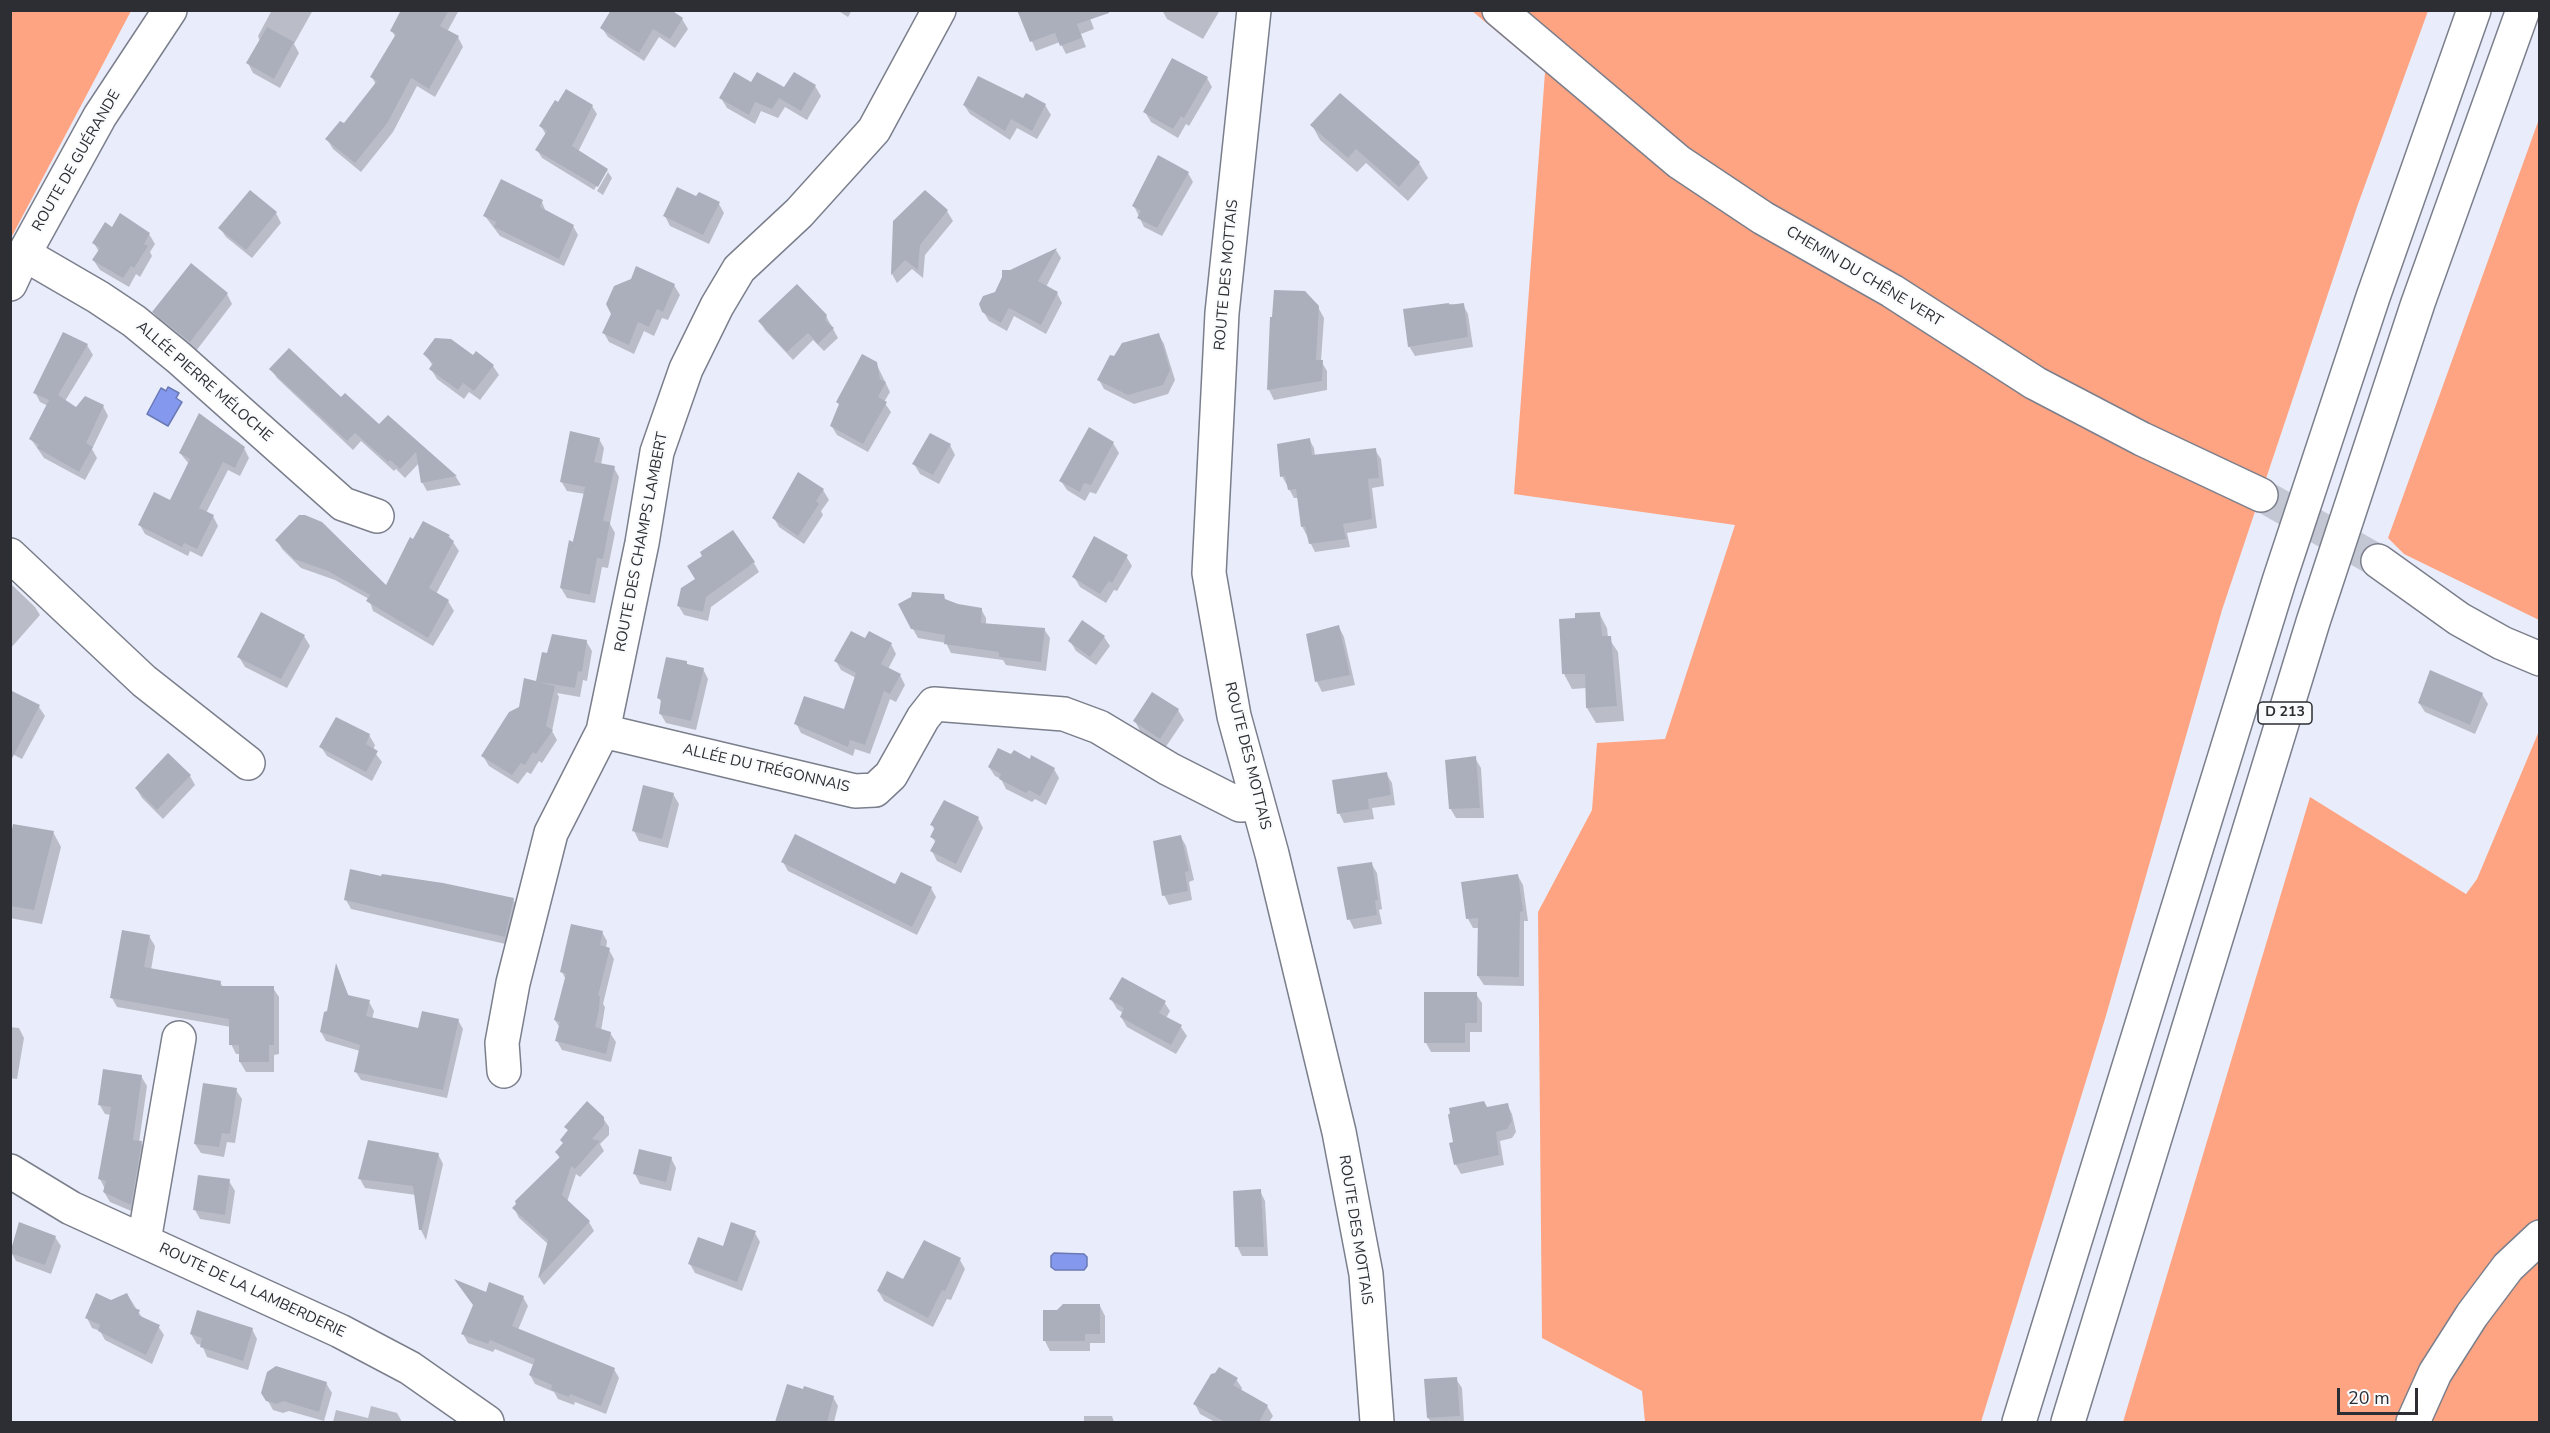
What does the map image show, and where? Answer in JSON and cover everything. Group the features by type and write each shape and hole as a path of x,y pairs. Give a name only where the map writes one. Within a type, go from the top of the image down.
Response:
{"main road":[{"name":"ROUTE DE GUÉRANDE","path":"10,285 24,254 100,116 170,10"},
{"name":"ROUTE DES CHAMPS LAMBERT","path":"504,1071 502,1043 507,1013 551,833 603,731 640,554 657,452 686,369 717,306 739,269 799,213 874,130 939,10"},
{"name":"ROUTE DES MOTTAIS","path":"1254,10 1222,313 1209,573 1234,716 1339,1132 1365,1274 1377,1422"},
{"name":"CHEMIN DU CHÊNE VERT","path":"1499,10 1679,162 1763,218 1892,291 2036,383 2142,439 2261,495"},
{"name":"D 213","path":"2019,1422 2279,581 2373,297 2474,10"},
{"name":"D 213","path":"2068,1422 2313,622 2418,303 2523,10"},
{"name":"ALLÉE PIERRE MÉLOCHE","path":"24,254 134,321 179,358 343,504 377,516"},
{"path":"10,555 144,681 248,763"},
{"path":"2378,561 2459,619 2502,643 2540,659"},
{"name":"ALLÉE DU TRÉGONNAIS","path":"603,731 855,791 874,790 891,775 923,718 934,705 1064,714 1099,727 1169,768 1240,805 1257,804"},
{"path":"144,1241 179,1038"},
{"name":"ROUTE DE LA LAMBERDERIE","path":"10,1171 70,1208 340,1331 410,1368 488,1422"},
{"path":"2413,1422 2435,1373 2472,1315 2508,1267 2540,1237"}],"shaded area":[{"path":"10,11 131,11 11,238"},
{"path":"1472,11 2428,11 2357,207 2222,610 2105,1019 1981,1422 1645,1422 1642,1391 1542,1338 1538,912 1592,810 1597,743 1665,739 1735,525 1514,494 1545,72"},
{"path":"2539,119 2539,620 2404,554 2388,538"},
{"path":"2539,731 2539,1422 2123,1422 2310,797 2466,894 2477,879"}],"water":[{"path":"168,387 179,393 176,398 182,402 168,426 147,414 161,388 166,391"},
{"path":"1054,1253 1084,1254 1087,1257 1087,1266 1084,1270 1055,1270 1051,1267 1051,1256"}],"building":[{"path":"401,10 449,10 440,26 459,36 429,89 411,78 388,122 355,163 325,139 340,121 344,123 377,81 370,77 396,34 390,31"},
{"path":"611,10 671,10 683,18 670,39 653,29 639,53 600,28"},
{"path":"1017,10 1109,10 1109,13 1077,24 1082,38 1060,46 1055,33 1030,42"},
{"path":"267,27 294,42 274,79 246,63"},
{"path":"1172,58 1208,77 1184,118 1181,116 1173,129 1143,112"},
{"path":"734,72 751,82 757,72 784,87 794,72 816,85 801,111 779,98 772,109 755,102 749,115 719,98"},
{"path":"978,76 1023,98 1026,93 1046,104 1032,131 1011,119 1005,131 963,105"},
{"path":"566,89 593,105 572,146 608,169 598,187 535,150 547,131 539,126 555,100 558,102"},
{"path":"1340,93 1420,162 1399,187 1356,149 1348,158 1310,125"},
{"path":"1158,155 1189,172 1157,228 1137,218 1141,211 1132,206"},
{"path":"501,179 543,200 540,207 574,225 559,259 494,227 496,222 483,216"},
{"path":"677,187 696,196 699,192 720,202 703,235 663,216"},
{"path":"250,190 277,212 246,250 218,228"},
{"path":"925,190 948,210 920,245 918,270 905,260 891,275 893,221"},
{"path":"120,213 150,233 144,244 148,246 134,268 131,266 123,278 92,260 100,248 92,243 105,222 112,227"},
{"path":"1057,248 1038,281 1058,292 1041,325 1009,308 1001,323 982,312 979,304 983,296 995,292 1002,277 1002,270 1010,270"},
{"path":"191,263 228,293 190,342 152,312"},
{"path":"636,266 675,284 663,312 657,309 649,327 638,322 629,345 602,333 611,314 606,304 614,286 631,279"},
{"path":"797,284 827,315 825,320 834,328 818,344 808,333 787,352 758,321"},
{"path":"1274,290 1305,291 1319,306 1316,360 1323,360 1322,381 1267,390 1270,317 1272,317"},
{"path":"1449,303 1449,305 1464,303 1468,337 1408,347 1403,309"},
{"path":"63,332 88,344 58,395 76,407 85,396 104,405 86,443 93,447 79,472 37,448 39,445 29,439 49,400 33,393"},
{"path":"1159,333 1170,370 1163,385 1128,395 1097,380 1110,355 1114,356 1122,343"},
{"path":"435,338 451,339 473,355 476,351 494,365 474,391 463,383 458,390 429,369 433,363 423,354"},
{"path":"289,348 341,397 345,393 379,424 388,415 457,476 421,483 416,452 400,469 390,460 388,462 355,433 347,441 269,369"},
{"path":"862,354 877,362 880,379 886,382 878,397 887,402 863,444 830,426 839,404 836,402"},
{"path":"199,413 245,447 235,468 223,462 199,508 214,515 197,549 184,543 182,547 138,525 154,492 170,500 190,459 179,453"},
{"path":"1089,427 1114,442 1091,485 1084,483 1080,492 1059,481"},
{"path":"570,431 600,438 594,462 615,466 603,521 610,522 603,559 597,558 590,595 560,588 569,540 573,542 585,487 560,482"},
{"path":"930,433 951,444 933,475 912,464"},
{"path":"1310,438 1312,455 1376,448 1379,478 1368,479 1372,519 1343,524 1346,539 1309,544 1305,526 1301,527 1296,489 1288,490 1285,476 1280,477 1277,444"},
{"path":"798,472 824,489 816,501 819,504 798,536 772,518"},
{"path":"299,515 322,522 386,585 410,537 413,539 423,521 450,535 448,537 454,541 429,588 449,600 428,638 366,601 370,595 328,571 294,559 275,540"},
{"path":"733,530 755,562 706,597 703,612 677,606 681,588 695,579 687,566 702,556 700,552"},
{"path":"1094,536 1128,555 1112,583 1109,581 1100,594 1072,577"},
{"path":"912,592 944,594 945,599 958,604 982,608 981,623 1045,628 1041,662 999,657 999,652 944,644 945,635 911,629 898,604 911,597"},
{"path":"261,612 305,635 281,679 237,657"},
{"path":"1600,612 1602,636 1611,636 1617,706 1586,708 1585,674 1562,674 1559,619 1575,618 1575,613"},
{"path":"1082,620 1105,636 1090,657 1068,641"},
{"path":"1339,625 1350,675 1315,682 1306,634"},
{"path":"851,631 865,638 869,631 892,643 881,664 901,674 890,694 884,691 865,745 850,740 848,747 794,724 804,696 844,709 856,673 834,661"},
{"path":"552,634 587,640 582,672 578,671 575,688 539,682 555,686 546,726 553,730 536,754 533,752 525,765 521,763 512,775 481,756 509,712 519,707 524,678 536,681 542,652 547,653"},
{"path":"666,657 687,661 687,664 704,668 691,721 659,714 661,700 657,698"},
{"path":"2430,670 2483,693 2470,725 2418,703"},
{"path":"10,690 40,705 10,762"},
{"path":"1152,692 1179,709 1160,739 1133,721"},
{"path":"336,717 370,734 366,744 378,751 366,772 319,747"},
{"path":"998,748 1011,754 1014,750 1030,759 1031,755 1055,768 1040,796 1029,790 1026,793 999,779 1001,774 988,767"},
{"path":"168,753 191,775 157,810 135,788"},
{"path":"1476,756 1480,808 1449,809 1445,760"},
{"path":"1387,772 1391,795 1368,799 1369,809 1337,814 1332,780"},
{"path":"643,785 674,793 662,839 632,831"},
{"path":"944,800 979,817 956,864 930,851 936,840 930,837 935,827 930,825"},
{"path":"13,824 54,831 34,910 10,906 10,839"},
{"path":"795,834 895,884 901,872 932,887 912,927 781,862"},
{"path":"1181,835 1189,871 1185,872 1188,891 1162,896 1153,841"},
{"path":"1372,862 1378,900 1375,900 1377,915 1347,920 1337,867"},
{"path":"350,869 381,876 382,874 443,883 514,898 505,937 344,900"},
{"path":"1518,874 1523,911 1520,912 1519,977 1477,976 1478,918 1466,919 1461,882"},
{"path":"571,924 603,931 600,945 610,948 598,996 600,996 599,1010 595,1027 611,1032 606,1054 555,1041 560,1022 554,1020 566,974 560,972"},
{"path":"122,930 150,935 144,967 221,981 220,986 274,986 274,1045 269,1045 269,1062 239,1062 239,1045 229,1045 229,1019 110,998"},
{"path":"336,963 348,995 370,1000 366,1016 418,1028 422,1011 459,1019 443,1090 354,1072 360,1045 320,1032 324,1012 327,1011"},
{"path":"1122,977 1166,1001 1159,1013 1182,1025 1171,1045 1120,1017 1124,1008 1109,999"},
{"path":"1424,992 1477,992 1477,1023 1465,1023 1465,1043 1424,1043"},
{"path":"103,1069 142,1075 133,1140 142,1141 131,1205 103,1192 106,1181 98,1179 111,1107 98,1105"},
{"path":"203,1083 237,1088 230,1134 222,1133 219,1147 194,1144"},
{"path":"587,1101 604,1117 604,1125 592,1139 600,1141 575,1169 571,1166 562,1195 590,1221 538,1278 548,1240 512,1208 516,1204 515,1201 560,1157 555,1152 563,1143 560,1140 568,1130 564,1127"},
{"path":"1484,1101 1487,1107 1508,1103 1512,1121 1507,1129 1496,1132 1499,1155 1454,1165 1449,1143 1453,1142 1448,1115 1449,1108"},
{"path":"368,1140 439,1153 422,1230 419,1230 413,1186 358,1179"},
{"path":"639,1149 672,1157 666,1182 633,1174"},
{"path":"198,1175 230,1179 225,1215 193,1210"},
{"path":"1261,1189 1264,1247 1235,1247 1233,1191"},
{"path":"19,1222 56,1236 45,1265 10,1253"},
{"path":"731,1222 756,1231 737,1282 688,1264 698,1237 723,1246"},
{"path":"924,1240 961,1258 945,1291 942,1290 928,1318 877,1291 887,1271 903,1279"},
{"path":"454,1279 486,1292 489,1282 524,1296 512,1326 615,1368 601,1406 570,1394 569,1397 551,1390 552,1385 529,1375 535,1359 490,1340 488,1344 461,1334 473,1305"},
{"path":"96,1293 111,1300 127,1293 134,1308 140,1310 138,1315 160,1325 146,1355 98,1331 100,1325 85,1318"},
{"path":"1063,1304 1100,1304 1100,1334 1085,1334 1085,1341 1043,1341 1043,1310 1057,1310"},
{"path":"197,1310 253,1328 243,1361 200,1347 202,1338 190,1334"},
{"path":"276,1366 327,1382 319,1412 283,1401 277,1404 266,1401 261,1393 267,1372"},
{"path":"1219,1367 1238,1378 1233,1385 1268,1405 1259,1422 1225,1422 1193,1404 1211,1374 1215,1373"},
{"path":"1457,1377 1460,1416 1427,1418 1424,1379"},
{"path":"787,1384 803,1389 804,1386 834,1396 827,1422 775,1422"}],"tunnel":[{"path":"2261,495 2378,561"}]}
